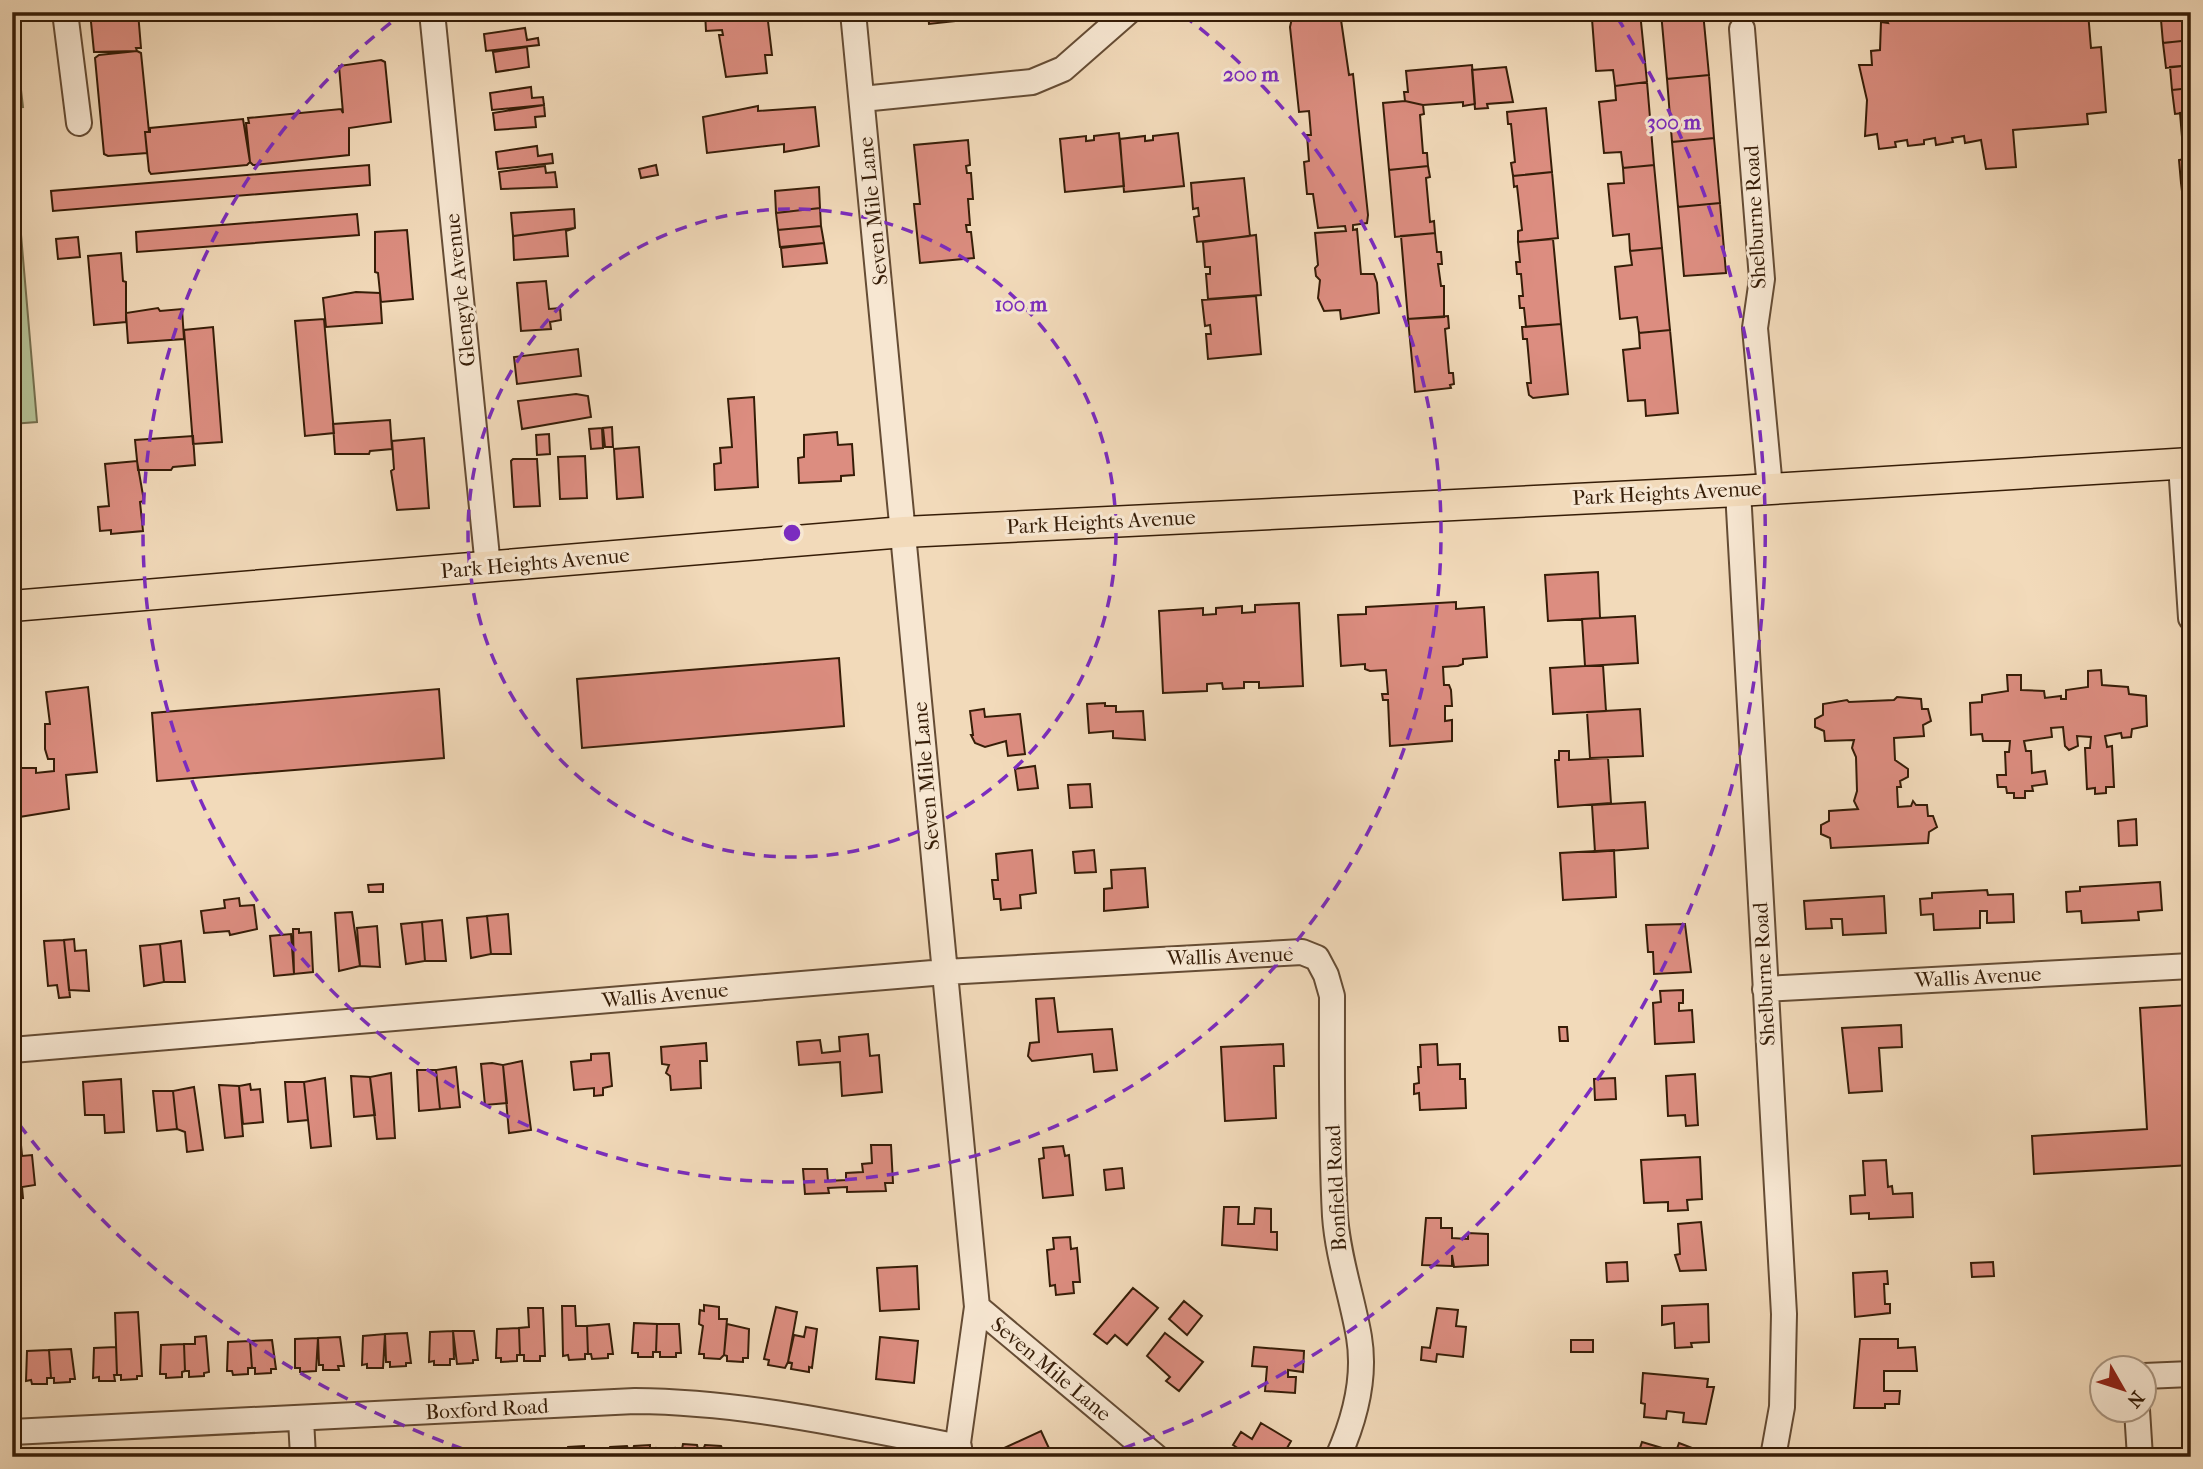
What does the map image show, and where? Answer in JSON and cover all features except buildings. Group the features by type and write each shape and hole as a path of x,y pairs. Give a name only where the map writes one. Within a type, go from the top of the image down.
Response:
{"main road":[{"name":"Park Heights Avenue","path":"12,606 904,532 1738,491 2186,463"}],"street":[{"path":"65,12 79,123"},
{"name":"Glengyle Avenue","path":"432,12 488,567"},
{"name":"Seven Mile Lane","path":"853,12 976,1307 1156,1457"},
{"path":"862,99 1032,82 1063,69 1128,12"},
{"name":"Shelburne Road","path":"1742,29 1762,279 1755,328 1770,488"},
{"path":"2186,463 2191,618"},
{"name":"Shelburne Road","path":"1738,491 1784,1314 1782,1408 1773,1457"},
{"name":"Wallis Avenue","path":"12,1051 945,972 1280,951 1302,952 1317,958"},
{"name":"Bonfield Road","path":"1317,958 1326,975 1332,996 1335,1217 1339,1260 1360,1351 1356,1409 1338,1457"},
{"name":"Wallis Avenue","path":"1765,989 2191,966"},
{"path":"958,1452 976,1307"},
{"path":"2158,1375 2191,1374"},
{"name":"Boxford Road","path":"12,1432 635,1401 690,1401 810,1418 958,1452"},
{"path":"301,1419 303,1457"},
{"path":"2138,1424 2140,1457"}],"green space":[{"path":"12,12 23,107 12,108"},
{"path":"12,129 37,422 12,424"}]}
